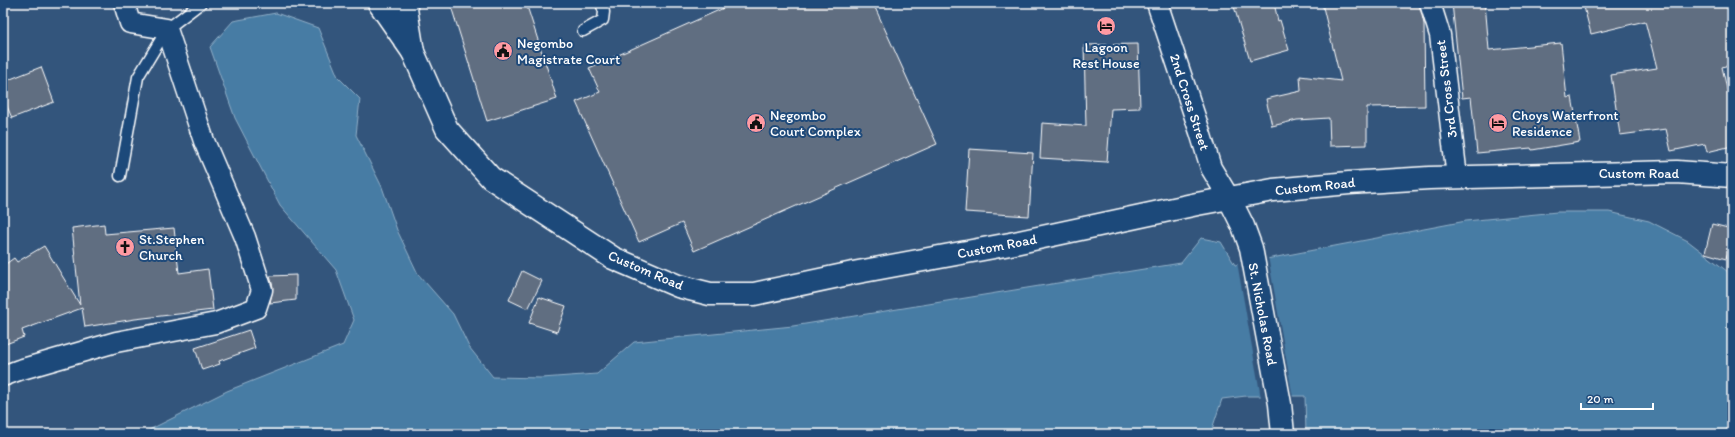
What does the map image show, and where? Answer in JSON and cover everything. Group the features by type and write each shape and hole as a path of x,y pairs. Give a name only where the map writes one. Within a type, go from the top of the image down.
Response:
{"main road":[{"path":"379,3 413,52"},
{"name":"Custom Road","path":"405,3 413,52 447,129 491,178 613,258 678,286 710,294 754,294 853,273 1010,244 1273,190 1456,177 1677,172 1732,176"},
{"name":"St. Nicholas Road","path":"1229,198 1250,248 1280,404 1283,434"}],"street":[{"path":"3,376 116,342 216,323 256,308 262,290 245,237 204,141 167,29 130,23 124,3"},
{"name":"2nd Cross Street","path":"1157,3 1211,168 1229,198"},
{"name":"3rd Cross Street","path":"1430,3 1440,35 1456,177"}],"lane":[{"path":"120,176 138,77 167,29 200,3"},
{"path":"584,31 603,20 604,12 601,3"}],"water":[{"path":"276,13 318,28 338,77 360,99 356,135 382,187 397,230 418,274 453,314 469,347 493,377 542,378 597,374 634,342 793,326 1181,263 1201,238 1221,242 1235,265 1466,221 1557,212 1609,212 1649,221 1688,241 1732,275 1732,434 1306,434 1305,396 1246,396 1222,399 1212,429 1212,434 141,434 227,391 343,345 354,320 336,270 280,205 235,118 210,47 233,21"}],"pier":[{"path":"1268,256 1293,398 1261,398 1237,262"}],"building":[{"name":"Negombo Magistrate Court","path":"450,3 526,3 557,99 487,121"},
{"name":"Negombo Court Complex","path":"735,3 873,3 937,144 694,251 682,223 639,242 576,102 600,92 589,68"},
{"path":"1233,3 1274,3 1278,21 1280,20 1289,50 1250,61"},
{"path":"1322,3 1419,3 1424,24 1425,106 1367,107 1367,145 1330,146 1329,118 1297,120 1272,126 1266,99 1301,91 1300,76 1341,81"},
{"path":"1452,3 1485,3 1489,50 1561,43 1567,98 1572,97 1580,142 1532,150 1531,148 1477,153 1471,97 1462,98"},
{"path":"1583,3 1732,3 1732,64 1722,67 1732,111 1732,146 1707,152 1705,144 1671,151 1666,129 1620,135 1611,75 1657,68 1645,21 1591,34"},
{"path":"1138,44 1140,108 1111,109 1107,162 1040,158 1042,123 1086,126 1084,45"},
{"path":"41,67 54,102 12,118 3,97 3,82"},
{"path":"969,149 1033,153 1029,216 965,212"},
{"path":"104,224 105,234 174,228 179,273 208,269 213,310 135,319 85,327 82,308 22,330 24,337 3,345 3,266 14,258 17,262 44,246 80,305 72,228"},
{"path":"1712,224 1732,229 1732,236 1726,259 1705,253"},
{"path":"522,271 542,281 528,309 509,300"},
{"path":"296,275 296,300 270,303 273,287 270,276"},
{"path":"539,297 566,306 557,332 529,323"},
{"path":"249,330 255,348 219,361 220,364 202,370 195,348"}],"place":[{"name":"Lagoon Rest House","path":"1106,26"},
{"name":"Negombo Magistrate Court","path":"503,51"},
{"name":"Negombo Court Complex","path":"756,123"},
{"name":"Choys Waterfront Residence","path":"1498,123"},
{"name":"St.Stephen Church","path":"125,247"}]}
